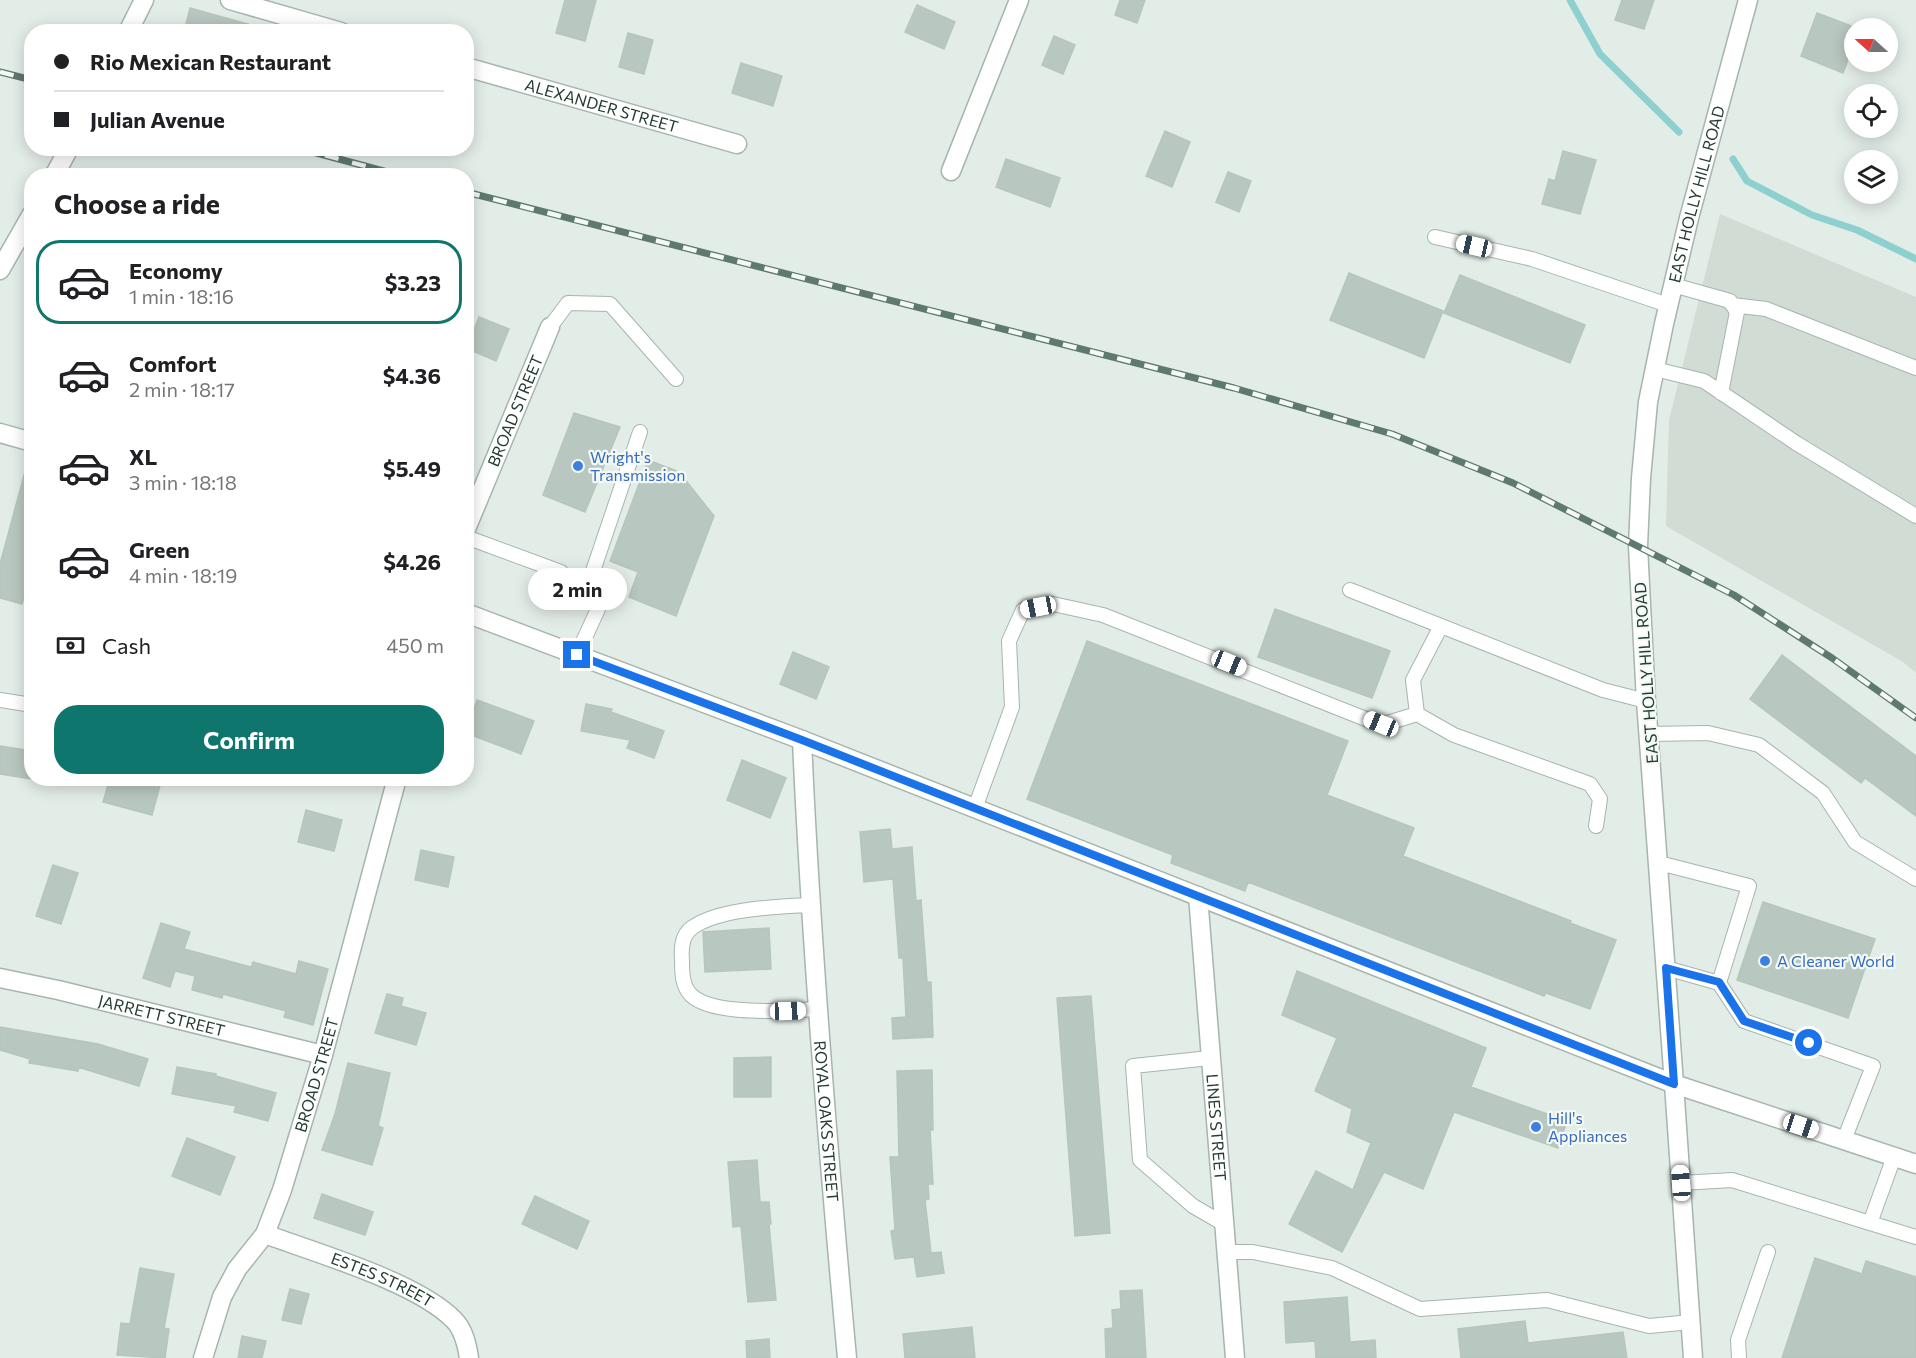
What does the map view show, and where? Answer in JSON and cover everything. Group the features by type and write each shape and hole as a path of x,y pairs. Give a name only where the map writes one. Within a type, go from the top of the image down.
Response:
{"street":[{"path":"132,24 144,0"},
{"path":"230,0 313,24"},
{"path":"951,171 1019,0"},
{"name":"EAST HOLLY HILL ROAD","path":"1693,1358 1646,701 1638,546 1643,440 1654,369 1673,285 1748,0"},
{"name":"ALEXANDER STREET","path":"474,69 737,144"},
{"path":"0,270 24,228"},
{"name":"BROAD STREET","path":"474,510 550,327"},
{"path":"0,433 24,440"},
{"path":"474,616 802,740 1674,1084 1916,1164"},
{"name":"ROYAL OAKS STREET","path":"802,740 810,905 847,1358"},
{"name":"BROAD STREET","path":"203,1358 222,1297 237,1269 265,1234 282,1190 322,1055 395,786"},
{"name":"LINES STREET","path":"1198,896 1235,1358"},
{"name":"JARRETT STREET","path":"0,978 58,990 322,1055"},
{"name":"ESTES STREET","path":"265,1234 371,1273 434,1302 456,1321 465,1339 469,1358"}],"lane":[{"path":"1435,237 1532,259 1668,305"},
{"path":"1673,285 1730,301 1737,312 1721,393"},
{"path":"550,327 568,303 610,304 676,379"},
{"path":"1732,305 1766,309 1916,368"},
{"path":"1654,369 1704,381 1796,443 1916,516"},
{"path":"577,655 598,609 592,592 593,571 640,432"},
{"path":"474,540 561,572"},
{"path":"1350,590 1603,690 1646,701"},
{"path":"975,808 1012,707 1009,641 1023,610 1053,604 1103,615 1381,724 1417,714 1454,735 1590,784 1600,799 1596,826"},
{"path":"1417,714 1413,680 1442,626"},
{"path":"0,700 24,704"},
{"path":"1649,734 1708,733 1759,745 1823,793 1855,842 1916,879"},
{"path":"1659,863 1749,886 1719,982"},
{"path":"810,905 736,913 692,927 683,941 683,981 689,994 709,1004 773,1011 818,1009"},
{"path":"1666,968 1719,982 1744,1021 1873,1066 1844,1140"},
{"path":"1210,1058 1132,1066 1140,1160 1193,1206 1224,1224"},
{"path":"1870,1223 1894,1157"},
{"path":"1681,1183 1732,1180 1916,1237"},
{"path":"1226,1252 1253,1252 1332,1268 1420,1309 1546,1300 1649,1326 1691,1322"},
{"path":"1739,1358 1738,1340 1768,1252"}],"shaded area":[{"path":"1720,214 1916,297 1916,673 1903,662 1666,526 1669,420"}],"building":[{"path":"565,0 596,0 585,41 556,33"},
{"path":"1120,0 1145,0 1137,23 1115,15"},
{"path":"1622,0 1654,0 1644,29 1615,20"},
{"path":"917,5 955,22 944,49 905,32"},
{"path":"190,8 248,24 186,24"},
{"path":"1817,13 1844,23 1843,73 1801,56"},
{"path":"628,33 653,40 644,74 619,67"},
{"path":"1054,36 1075,45 1063,74 1042,65"},
{"path":"741,63 782,76 773,106 732,93"},
{"path":"1165,131 1190,142 1172,187 1146,176"},
{"path":"1563,151 1596,160 1580,214 1542,204 1549,179 1555,181"},
{"path":"1006,159 1060,178 1050,207 996,187"},
{"path":"1228,172 1251,181 1239,212 1216,202"},
{"path":"1349,273 1443,311 1424,358 1330,320"},
{"path":"1460,275 1585,325 1570,363 1444,313"},
{"path":"479,317 509,329 496,361 474,351 474,330"},
{"path":"574,413 620,427 585,512 543,495"},
{"path":"648,460 679,472 714,516 676,616 629,597 638,572 610,561"},
{"path":"24,475 24,597 22,604 0,598 0,564"},
{"path":"1275,609 1390,651 1372,698 1258,657"},
{"path":"1087,641 1348,741 1327,795 1414,828 1403,856 1616,940 1590,1009 1546,993 1544,996 1248,882 1245,891 1171,863 1173,855 1027,799"},
{"path":"793,652 829,667 816,699 780,684"},
{"path":"1782,655 1916,756 1916,816 1865,778 1861,783 1750,699"},
{"path":"477,700 534,721 521,754 474,736 474,709"},
{"path":"586,704 612,709 611,712 664,731 654,758 627,748 630,740 581,731"},
{"path":"0,746 24,750 24,778 0,774"},
{"path":"742,760 786,778 770,818 727,800"},
{"path":"108,786 160,786 152,815 103,802"},
{"path":"306,810 342,820 334,851 298,842"},
{"path":"890,829 892,849 912,847 916,901 921,900 927,982 931,982 933,1037 893,1039 892,1018 906,1017 903,958 899,958 893,879 864,882 860,832"},
{"path":"421,850 454,857 448,887 415,880"},
{"path":"53,865 78,873 61,924 36,916"},
{"path":"1763,902 1875,939 1848,1018 1737,980"},
{"path":"161,923 190,932 184,949 251,967 253,962 296,974 299,961 328,969 313,1025 284,1017 286,1011 223,994 222,998 192,990 195,976 175,971 170,987 143,978"},
{"path":"769,928 771,969 705,972 703,932"},
{"path":"1297,971 1486,1048 1471,1087 1567,1121 1558,1148 1454,1112 1423,1189 1384,1172 1342,1252 1289,1224 1316,1171 1353,1190 1371,1143 1347,1132 1352,1109 1315,1091 1337,1038 1282,1015"},
{"path":"387,994 403,998 401,1006 426,1013 416,1045 375,1033"},
{"path":"1091,996 1110,1233 1075,1236 1057,998"},
{"path":"0,1027 98,1044 148,1059 139,1086 78,1067 78,1071 29,1063 30,1059 0,1050"},
{"path":"771,1057 771,1097 734,1097 734,1058"},
{"path":"348,1063 390,1073 378,1126 383,1128 372,1165 322,1150 335,1114"},
{"path":"177,1067 216,1074 216,1076 276,1093 268,1121 234,1112 236,1106 172,1094"},
{"path":"932,1070 933,1130 930,1130 933,1184 928,1184 929,1199 925,1200 931,1253 941,1252 944,1273 917,1277 914,1257 895,1259 891,1231 895,1230 890,1157 899,1157 897,1071"},
{"path":"187,1138 235,1157 220,1195 172,1176"},
{"path":"757,1160 760,1202 769,1202 776,1300 748,1302 741,1226 733,1227 728,1162"},
{"path":"322,1194 373,1212 365,1235 314,1218"},
{"path":"535,1196 589,1221 577,1249 522,1224"},
{"path":"1815,1258 1862,1274 1866,1261 1916,1277 1916,1358 1782,1358"},
{"path":"140,1268 174,1274 164,1328 169,1329 165,1358 117,1355 121,1323 130,1324"},
{"path":"290,1289 309,1294 301,1324 282,1320"},
{"path":"1142,1290 1146,1358 1106,1358 1105,1329 1113,1328 1112,1310 1121,1309 1120,1291"},
{"path":"1347,1297 1350,1342 1375,1340 1376,1358 1316,1358 1315,1341 1286,1343 1284,1302"},
{"path":"1525,1321 1528,1343 1623,1332 1627,1358 1461,1358 1458,1329"},
{"path":"972,1327 975,1358 905,1358 903,1334"},
{"path":"242,1336 266,1341 262,1358 238,1358"},
{"path":"769,1339 770,1358 747,1358 746,1341"}],"waterway":[{"path":"1570,0 1600,54 1679,132"},
{"path":"1733,159 1747,181 1812,215 1857,230 1916,259"}],"railway":[{"path":"0,72 24,78"},
{"path":"328,156 372,168"},
{"path":"474,194 1234,388 1392,434 1513,483 1734,595 1832,658 1916,718"}],"place":[{"name":"Wright's Transmission","path":"578,466"},
{"name":"A Cleaner World","path":"1765,961"},
{"name":"Hill's Appliances","path":"1536,1127"}],"route":[{"path":"577,655 802,740 1674,1084 1666,968 1719,982 1744,1021 1809,1043"}]}
